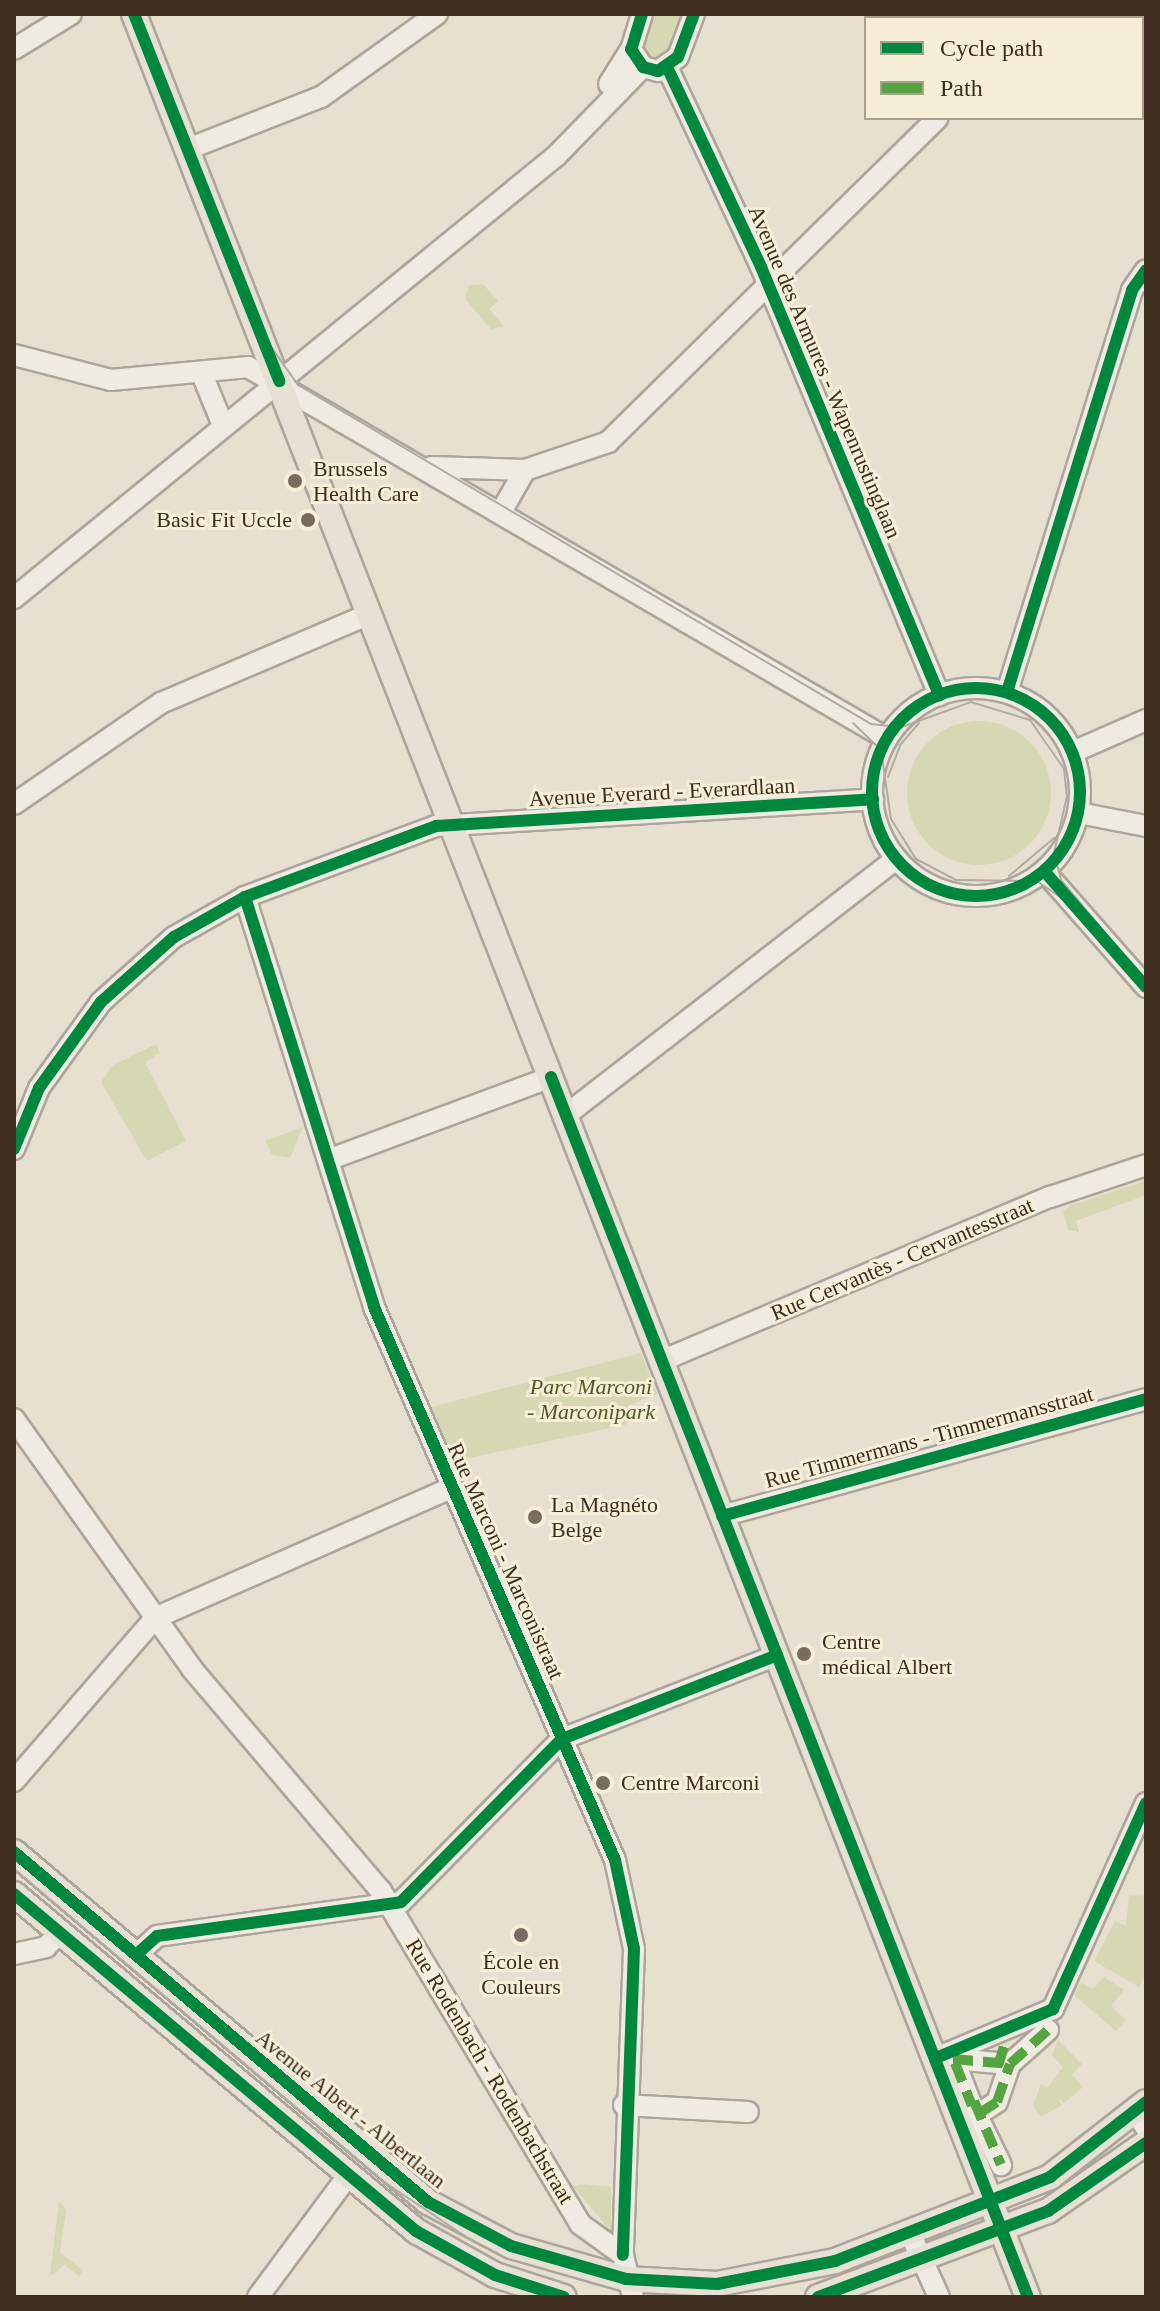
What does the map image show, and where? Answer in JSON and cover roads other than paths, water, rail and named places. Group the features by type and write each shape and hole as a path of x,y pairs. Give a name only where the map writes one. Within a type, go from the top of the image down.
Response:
{"main road":[{"path":"134,14 777,1655 948,2060 991,2203 1028,2297"},
{"name":"Avenue Albert - Albertlaan","path":"14,1852 428,2202 511,2246 627,2277 751,2280 910,2233 991,2203 1078,2161 1143,2114"},
{"path":"14,1894 348,2176 455,2254 564,2297"},
{"path":"818,2297 927,2260 1081,2194 1146,2143"}],"street":[{"path":"14,49 71,14"},
{"path":"188,149 321,97 437,14"},
{"path":"541,162 631,49 642,14"},
{"path":"14,598 541,162 643,67 668,69 695,14"},
{"path":"631,49 643,67"},
{"name":"Avenue des Armures - Wapenrustinglaan","path":"668,69 768,287 939,695"},
{"path":"420,463 525,470 608,442 936,120"},
{"path":"1007,692 1132,290 1146,270"},
{"path":"14,355 111,380 202,374 248,367 279,381 886,738"},
{"path":"202,374 222,423"},
{"path":"501,512 525,470"},
{"path":"14,804 161,703 370,614"},
{"path":"1007,692 1046,714 1073,752 1079,813 1045,872 1004,893 969,897 939,890 896,859 873,799 886,738 905,715 939,695 1007,692"},
{"path":"1073,752 1146,720"},
{"name":"Avenue Everard - Everardlaan","path":"14,1149 39,1088 101,1002 174,937 245,897 453,825 873,799"},
{"path":"1079,813 1146,826"},
{"path":"566,1115 896,859"},
{"path":"1045,872 1146,987"},
{"name":"Rue Marconi - Marconistraat","path":"245,897 374,1307 615,1860 632,1935 624,2105 627,2277"},
{"path":"328,1160 551,1077"},
{"name":"Rue Cervantès - Cervantesstraat","path":"661,1361 1050,1197 1146,1165"},
{"name":"Rue Timmermans - Timmermansstraat","path":"722,1516 1146,1399"},
{"name":"Rue Rodenbach - Rodenbachstraat","path":"14,1419 155,1618 391,1905 580,2224 627,2277"},
{"path":"14,1781 155,1618 451,1488"},
{"path":"136,1955 157,1936 391,1905 562,1739 777,1655"},
{"path":"948,2060 1053,2009 1146,1803"},
{"path":"14,1954 46,1947 60,1932"},
{"path":"948,2060 1003,2064 1048,2030"},
{"path":"975,2107 997,2102 1006,2039"},
{"path":"948,2060 1002,2159"},
{"path":"624,2105 748,2112"},
{"path":"258,2297 348,2176"},
{"path":"910,2233 927,2260 939,2297"}],"tram line":[{"path":"138,14 267,341 298,385 871,724 902,727 971,702 1030,720 1064,769 1067,796 1054,853 1061,880 1146,982"},
{"path":"853,723 881,750 891,819 916,859 956,880 1037,881 1070,904"},
{"path":"888,777 900,745 919,723"},
{"path":"1009,876 1054,838"},
{"path":"14,1869 384,2182 474,2242"}],"place":[{"name":"Brussels Health Care","path":"295,481"},
{"name":"Basic Fit Uccle","path":"308,520"},
{"name":"La Magnéto Belge","path":"535,1517"},
{"name":"Centre médical Albert","path":"804,1654"},
{"name":"Centre Marconi","path":"603,1783"},
{"name":"École en Couleurs","path":"521,1935"}],"park label":[{"name":"Parc Marconi - Marconipark","path":"591,1398"}]}
